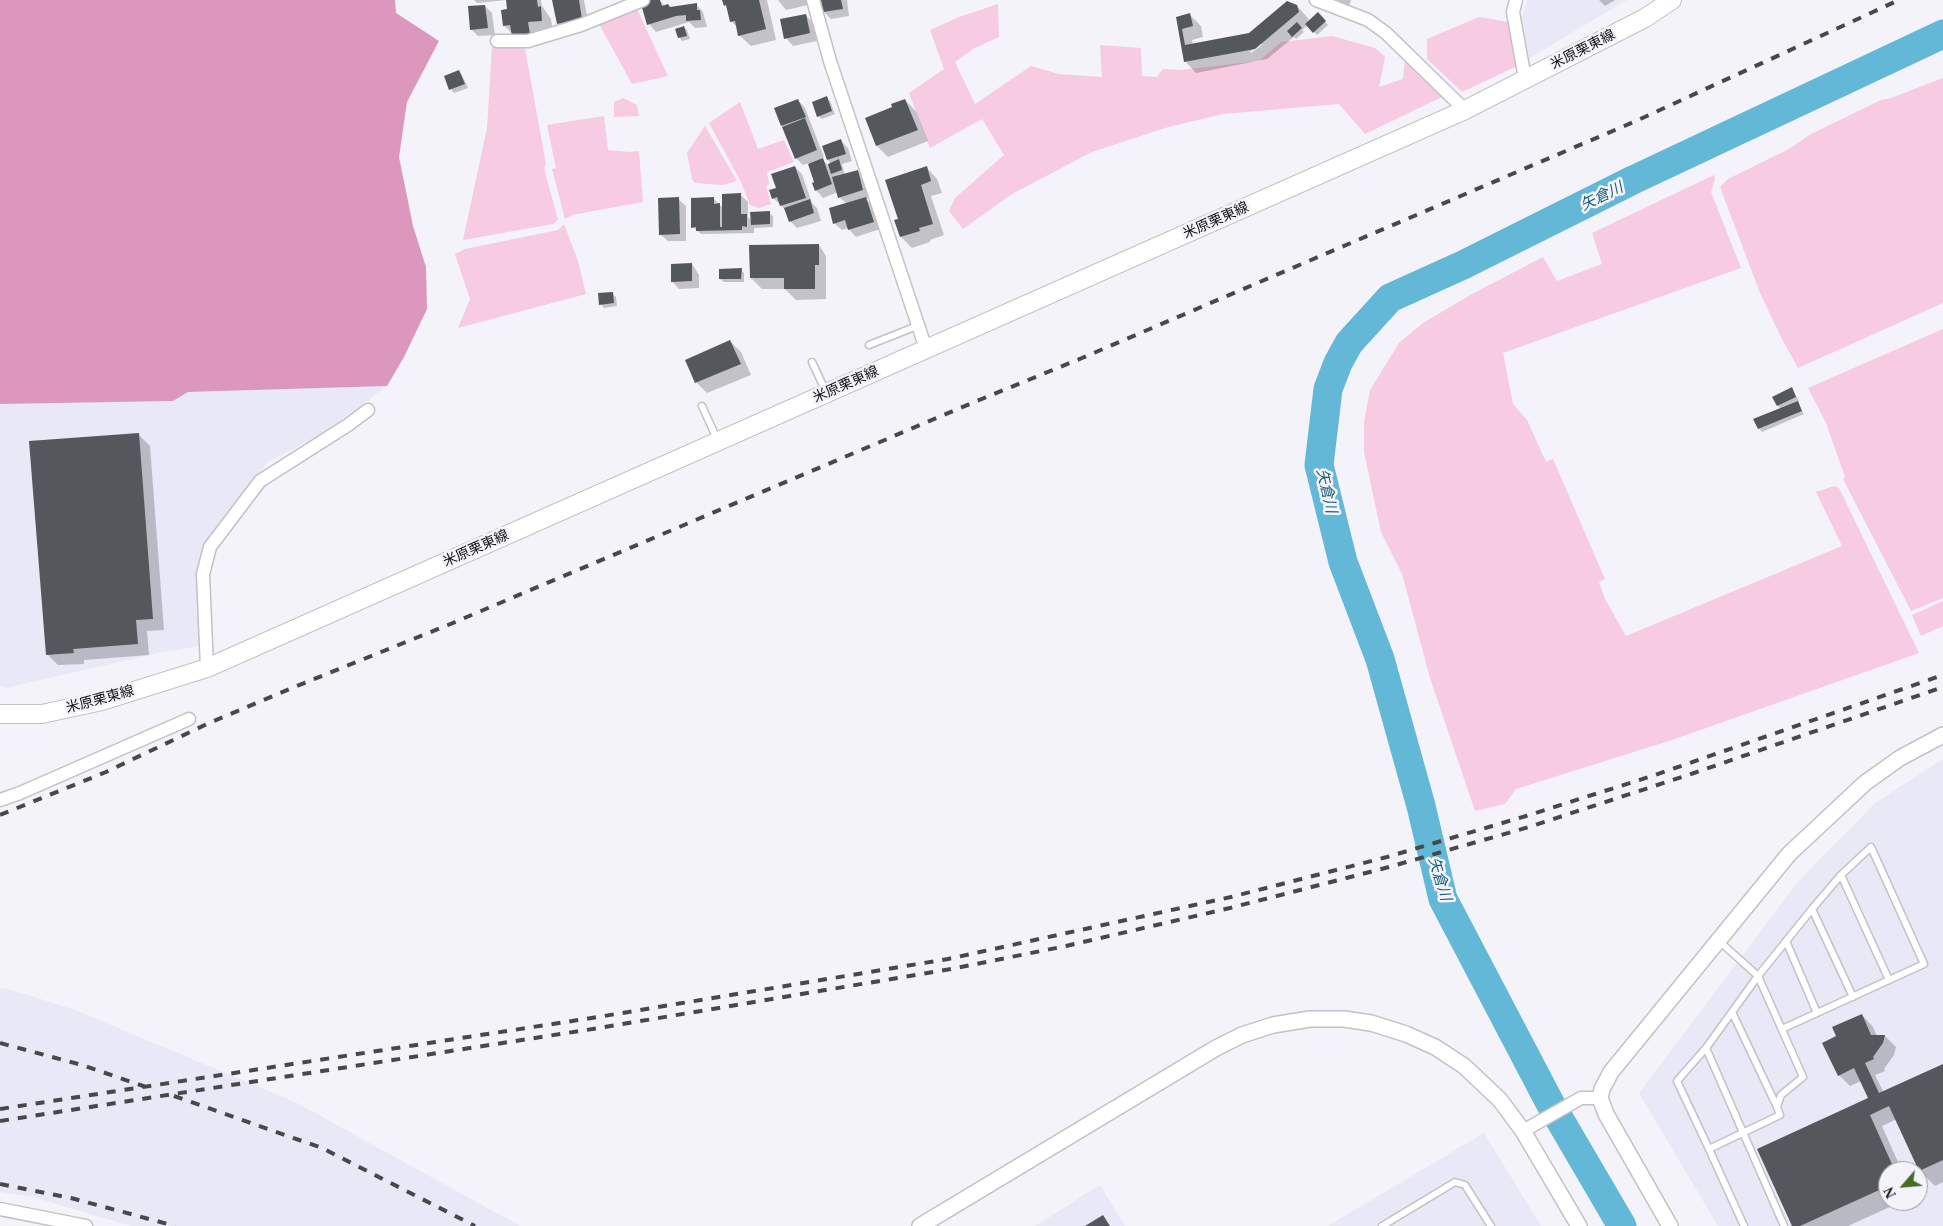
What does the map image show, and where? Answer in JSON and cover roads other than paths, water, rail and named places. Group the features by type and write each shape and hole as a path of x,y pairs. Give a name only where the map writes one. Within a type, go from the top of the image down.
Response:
{"main road":[{"name":"米原栗東線","path":"0,714 42,714 102,701 207,668 1465,110 1645,18 1672,0"}],"street":[{"path":"497,41 528,41 581,25 643,0"},
{"path":"814,0 830,61 926,349"},
{"path":"1316,0 1368,20 1386,33 1465,110"},
{"path":"1516,0 1513,12 1525,79"},
{"path":"207,668 203,574 210,547 260,481 368,410"},
{"path":"0,800 190,719"},
{"path":"1670,1226 1606,1114 1600,1098 1602,1089 1612,1072 1789,854 1828,816 1872,778 1900,758 1943,734"},
{"path":"920,1226 1216,1048 1242,1035 1273,1025 1310,1019 1344,1019 1371,1023 1406,1034 1435,1047 1464,1066 1527,1129 1579,1226"},
{"path":"1527,1129 1581,1098 1600,1098"},
{"path":"0,1209 86,1226"}],"lane":[{"path":"869,345 917,326"},
{"path":"812,362 827,393"},
{"path":"702,406 718,441"},
{"path":"1744,1226 1677,1081 1706,1048 1758,976 1812,909 1841,875 1871,847 1924,964 1782,1029"},
{"path":"1841,875 1889,980"},
{"path":"1812,909 1853,997"},
{"path":"1719,941 1758,976 1803,1077 1781,1095 1777,1107"},
{"path":"1786,941 1817,1013"},
{"path":"1709,1149 1780,1115 1732,1012"},
{"path":"1706,1048 1784,1226"},
{"path":"1382,1226 1455,1182 1465,1184 1491,1226"}],"waterway":[{"name":"矢倉川","path":"1622,1226 1550,1103 1443,899 1421,806 1380,659 1343,562 1319,465 1328,389 1338,363 1349,343 1390,298 1463,265 1633,180 1943,34"}],"railway":[{"path":"0,815 106,772 207,724 448,625 1082,358 1636,121 1899,0"},
{"path":"0,1109 598,1017 948,959 1231,897 1387,857 1526,816 1655,775 1943,675"},
{"path":"0,1121 599,1028 951,969 1066,946 1230,908 1389,867 1529,827 1694,773 1943,687"},
{"path":"0,1043 82,1065 146,1087"},
{"path":"174,1096 322,1148 475,1226"},
{"path":"0,1184 71,1198 175,1226"}]}
